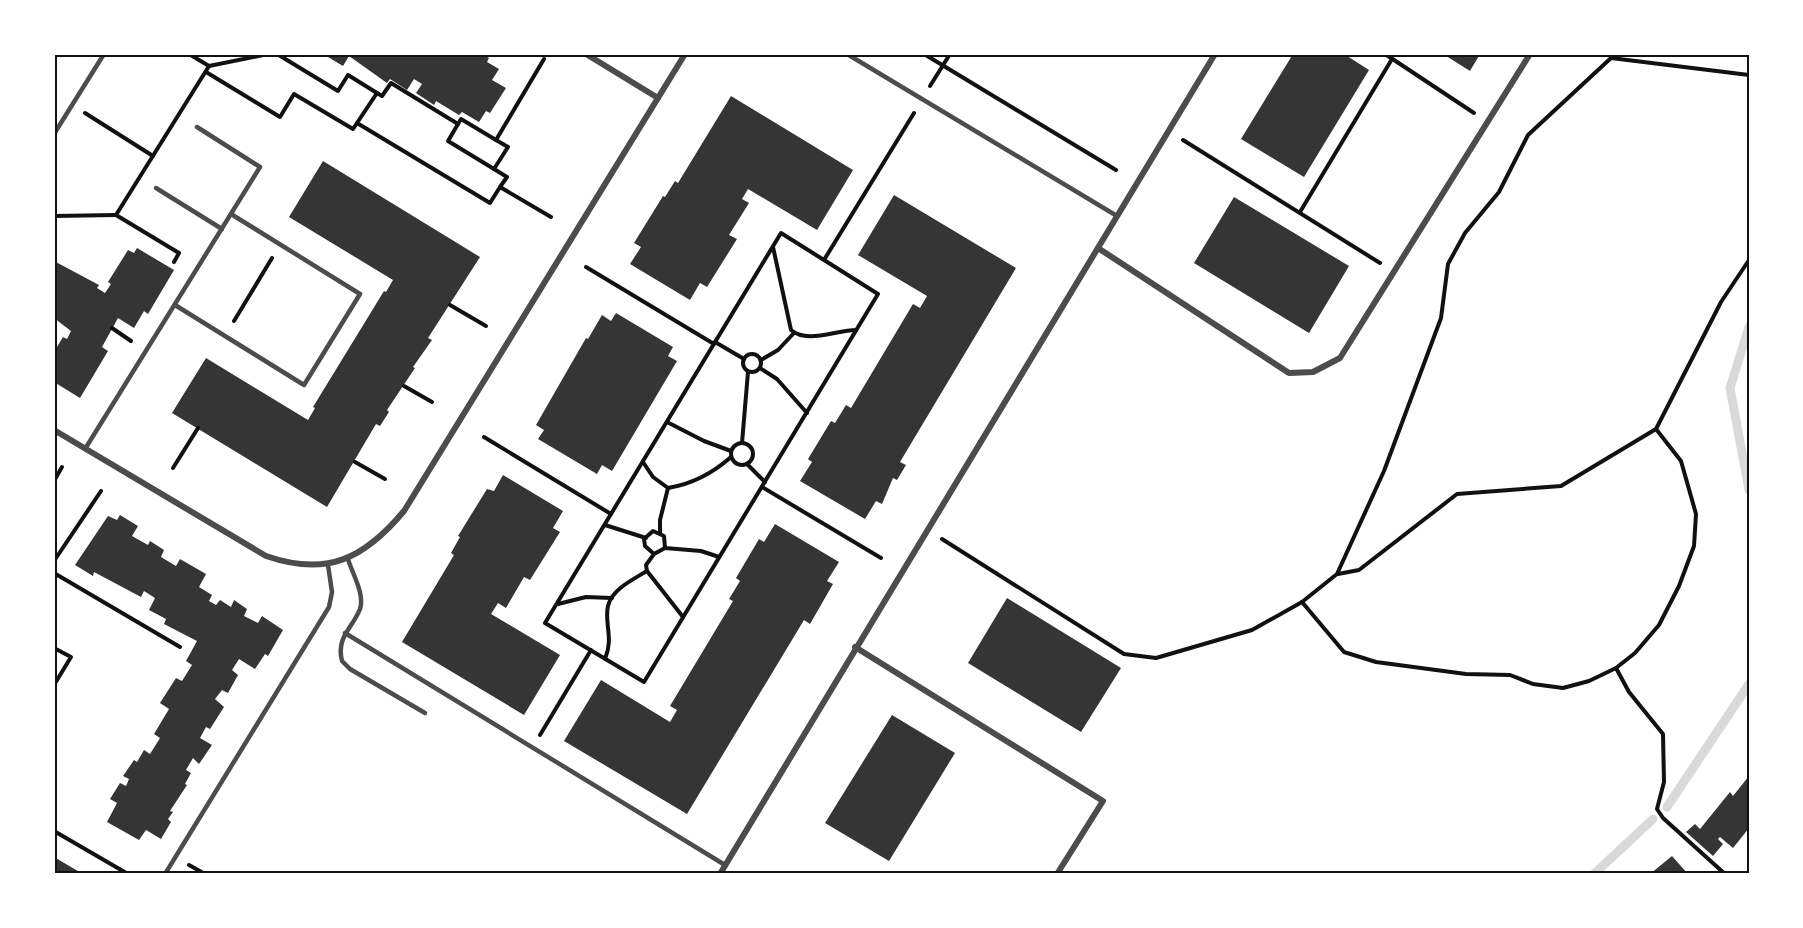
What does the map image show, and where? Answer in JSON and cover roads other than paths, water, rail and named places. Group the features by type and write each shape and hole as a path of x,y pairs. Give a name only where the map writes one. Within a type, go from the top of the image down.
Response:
{"street":[{"path":"586,54 658,98"},
{"path":"54,430 266,556 288,564 328,565 348,559 379,538 404,511 685,54"},
{"path":"720,874 926,529 1215,54"},
{"path":"1098,248 1289,373 1313,372 1340,358 1530,54"},
{"path":"855,647 1103,801 1057,874"}],"lane":[{"path":"54,134 104,54"},
{"path":"847,54 1117,216"},
{"path":"86,449 260,167 197,127"},
{"path":"156,188 222,229"},
{"path":"174,305 304,385 360,294 231,214"},
{"path":"348,559 361,598 360,608 345,633 340,651 342,661 350,669 425,713"},
{"path":"165,874 329,607 332,592 328,565"},
{"path":"345,633 725,865"}],"waterway":[{"path":"1749,327 1730,388 1749,490"},
{"path":"1667,807 1749,684"},
{"path":"1594,874 1653,819"}]}
